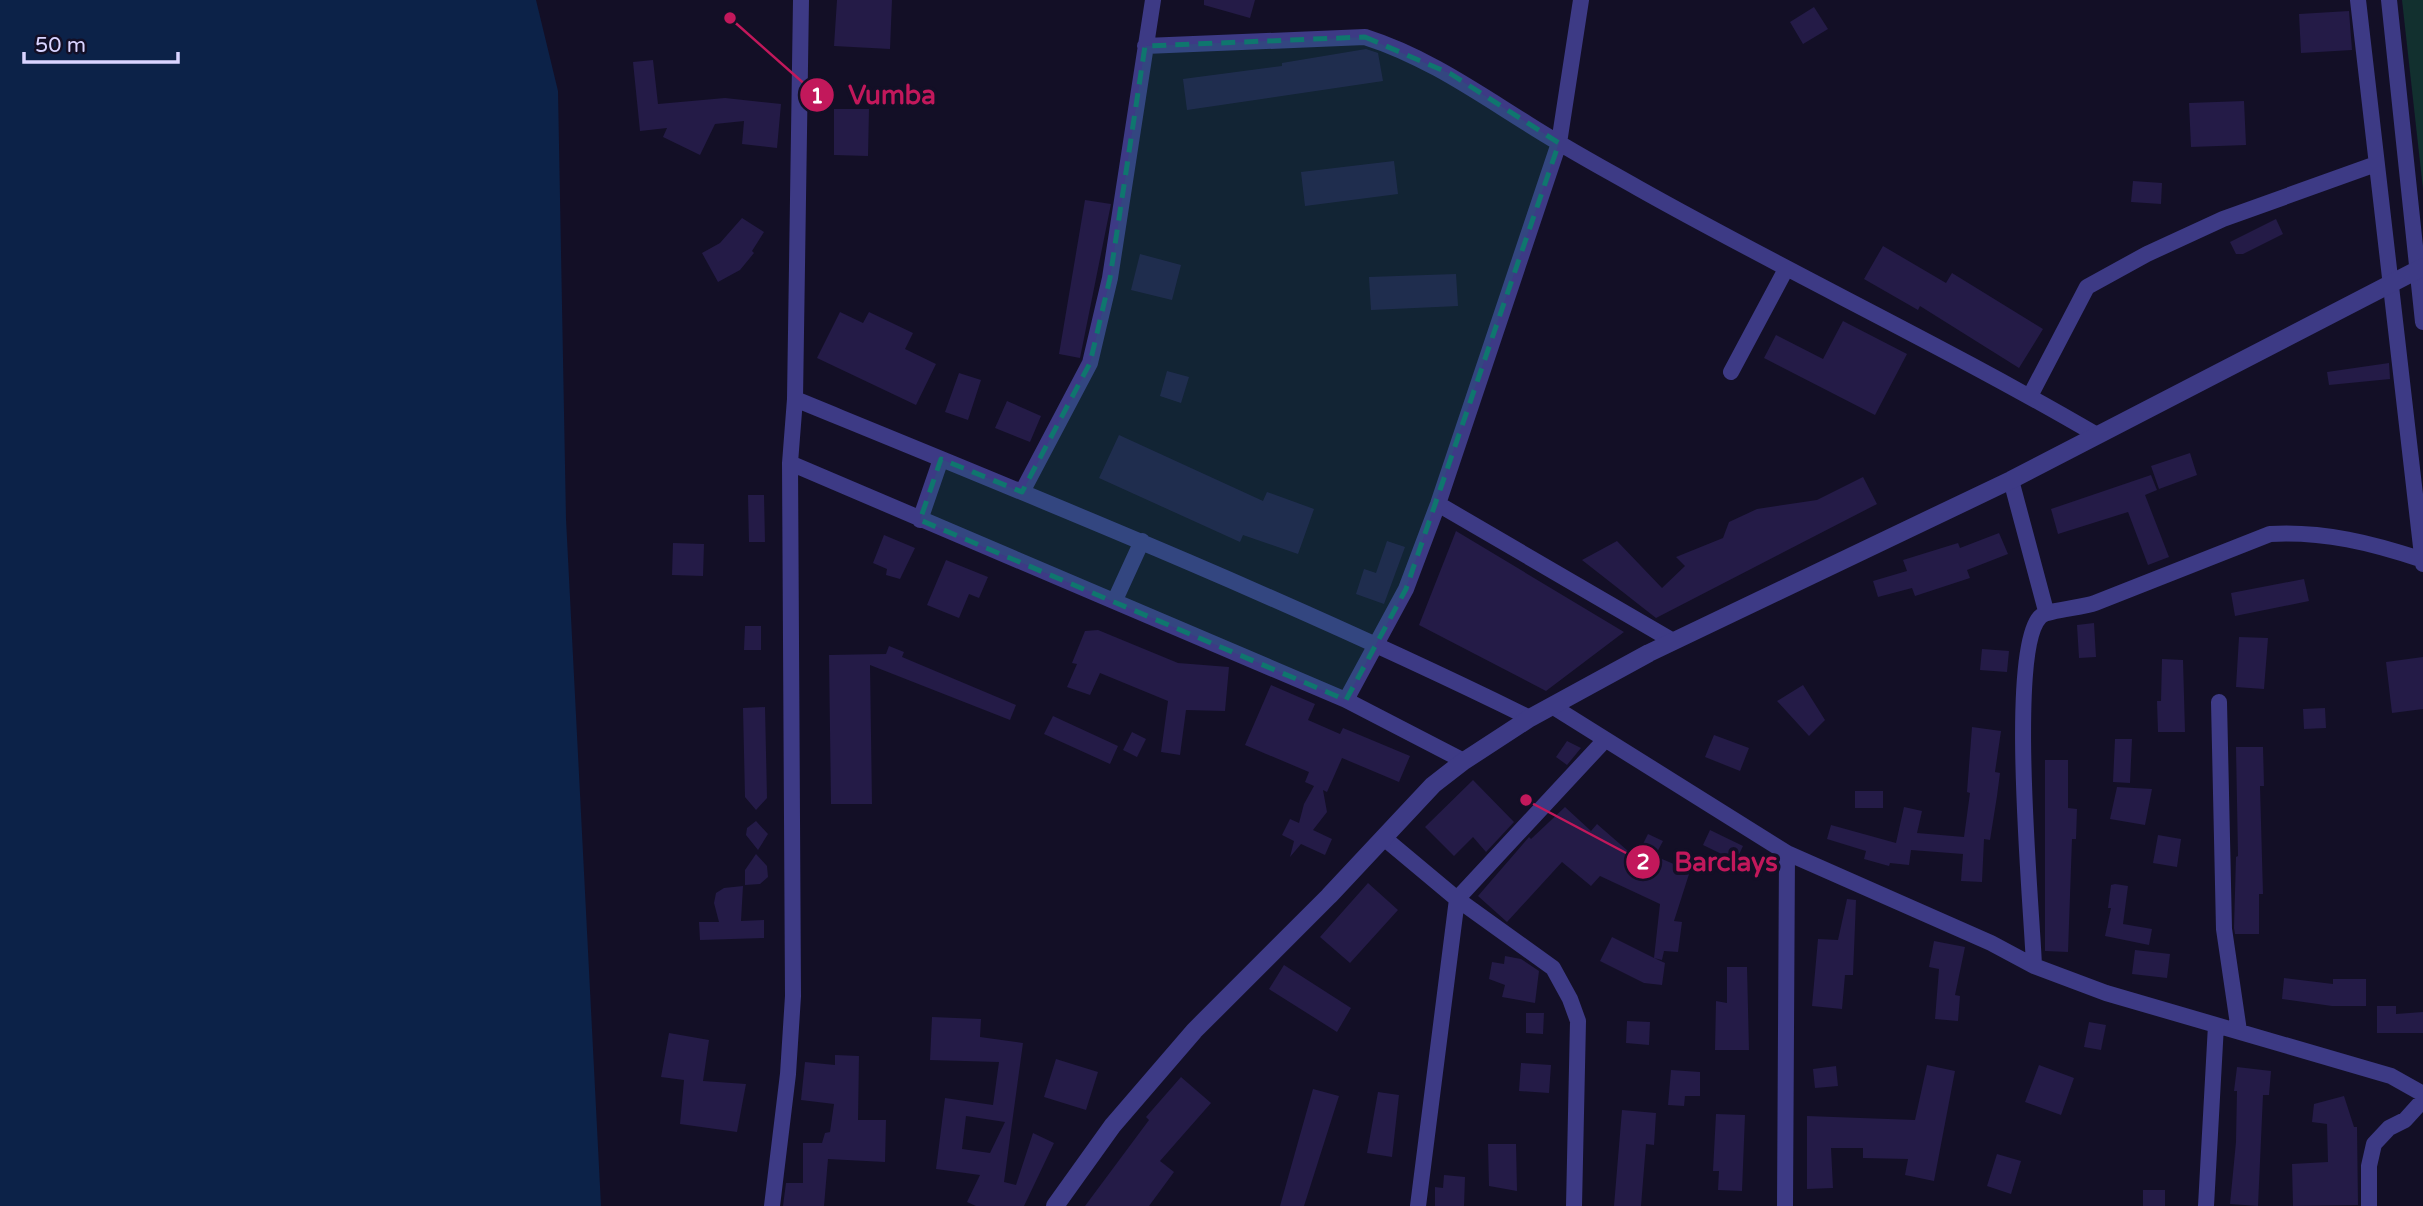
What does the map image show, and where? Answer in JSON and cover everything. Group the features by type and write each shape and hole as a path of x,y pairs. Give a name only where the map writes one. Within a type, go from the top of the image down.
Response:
{"street":[{"path":"772,1206 788,1074 793,996 790,463 795,399 801,0"},
{"path":"1022,492 1090,363 1110,278 1153,0"},
{"path":"1346,700 1406,589 1438,504 1559,143 1581,0"},
{"path":"2035,966 2023,710 2032,628 2046,611 2076,610 2270,534 2296,532 2366,541 2423,562 2358,0"},
{"path":"2389,0 2420,269 2423,322"},
{"path":"1145,47 1365,37 1390,45 1451,74 1559,143 1786,268 2030,396 2095,434"},
{"path":"2030,396 2087,286 2147,254 2223,219 2376,164"},
{"path":"1731,372 1786,268"},
{"path":"1055,1206 1113,1125 1194,1031 1433,785 1464,761 1530,718 1673,641 2011,480 2095,434 2420,269"},
{"path":"795,399 1142,541 1378,643 1530,718"},
{"path":"920,520 941,459"},
{"path":"790,463 1346,700 1464,761"},
{"path":"2011,480 2046,611"},
{"path":"1438,504 1673,641"},
{"path":"1115,600 1142,541"},
{"path":"2219,702 2224,929 2239,1031"},
{"path":"1552,706 1787,853 1991,943 2035,966 2106,993 2391,1076 2423,1094"},
{"path":"1418,1206 1457,899 1604,741"},
{"path":"1384,838 1457,899 1553,968 1570,999 1578,1021 1574,1206"},
{"path":"1785,1206 1787,853"},
{"path":"2206,1206 2216,1025"},
{"path":"2369,1206 2369,1167 2374,1144 2380,1136 2405,1120 2423,1100"}],"highlighted area":[{"path":"1365,37 1451,74 1559,143 1406,589 1346,700 920,520 941,459 1022,492 1090,363 1110,278 1145,46"}],"green space":[{"path":"2402,0 2423,0 2423,189"}],"water":[{"path":"0,0 536,0 558,91 566,519 601,1206 0,1206"}],"building":[{"path":"837,0 892,0 890,49 834,46"},
{"path":"1204,0 1255,0 1250,18 1204,5"},
{"path":"1814,7 1828,29 1803,44 1790,22"},
{"path":"2349,11 2352,50 2301,53 2299,14"},
{"path":"1366,49 1378,53 1383,81 1187,110 1183,79 1282,66 1282,63"},
{"path":"653,60 658,104 725,98 781,104 777,148 742,144 744,121 715,124 700,155 663,137 667,128 640,131 633,62"},
{"path":"2244,101 2246,145 2191,147 2189,103"},
{"path":"834,109 869,109 868,156 834,155"},
{"path":"1394,161 1398,194 1305,206 1301,172"},
{"path":"2133,181 2162,183 2161,204 2131,202"},
{"path":"1085,200 1111,204 1080,358 1059,354"},
{"path":"742,218 764,232 752,251 754,253 740,270 718,282 702,253 720,243"},
{"path":"2276,219 2283,234 2243,254 2236,254 2230,242"},
{"path":"1883,246 1946,283 1952,273 2043,329 2019,368 1920,306 1918,310 1864,279"},
{"path":"1140,254 1181,265 1172,300 1131,290"},
{"path":"1456,274 1458,306 1371,310 1369,277"},
{"path":"840,312 863,323 869,312 913,333 905,349 936,364 916,405 817,358"},
{"path":"1843,321 1907,354 1875,415 1764,358 1776,335 1823,359"},
{"path":"2389,363 2390,379 2329,385 2327,372"},
{"path":"1167,371 1189,377 1181,403 1160,396"},
{"path":"959,373 981,380 968,420 945,412"},
{"path":"1007,401 1041,416 1030,442 995,428"},
{"path":"1119,435 1263,501 1267,492 1314,509 1298,554 1243,535 1240,542 1099,478"},
{"path":"2190,453 2197,475 2159,489 2151,466"},
{"path":"2151,475 2157,490 2145,495 2169,557 2148,565 2128,512 2058,534 2051,509"},
{"path":"1863,477 1877,504 1656,618 1582,560 1617,541 1662,588 1685,566 1676,557 1723,538 1729,522 1757,509 1817,500"},
{"path":"748,495 764,495 765,542 749,542"},
{"path":"1456,531 1624,632 1546,691 1419,625"},
{"path":"1999,533 2008,554 1967,570 1970,578 1915,596 1912,588 1878,597 1873,581 1907,571 1903,560 1958,543 1960,548"},
{"path":"884,535 915,548 900,579 886,575 887,569 873,563"},
{"path":"1387,541 1405,547 1384,604 1356,594 1364,569 1376,573"},
{"path":"673,543 704,544 703,576 672,575"},
{"path":"946,560 988,577 979,598 969,594 959,618 927,605"},
{"path":"2304,579 2309,601 2235,616 2231,593"},
{"path":"2094,623 2096,657 2079,658 2077,625"},
{"path":"745,626 761,626 761,650 744,650"},
{"path":"1098,630 1178,663 1229,667 1225,711 1186,710 1180,755 1161,752 1168,701 1100,673 1090,695 1067,687 1077,664 1072,663 1085,631"},
{"path":"2239,637 2268,638 2264,689 2236,687"},
{"path":"889,646 904,652 902,657 1016,705 1010,720 870,665 872,804 831,804 829,655 886,654"},
{"path":"1982,649 2009,651 2007,672 1980,670"},
{"path":"2423,657 2423,709 2392,713 2386,662"},
{"path":"2162,659 2183,660 2185,732 2158,732 2157,701 2161,701"},
{"path":"1271,685 1315,704 1308,720 1340,734 1343,728 1410,756 1399,782 1342,758 1327,792 1323,790 1327,812 1313,830 1332,839 1325,855 1301,844 1290,857 1294,841 1282,835 1290,819 1299,823 1304,804 1314,786 1305,782 1309,772 1245,745"},
{"path":"1803,685 1825,720 1809,736 1777,701"},
{"path":"765,707 767,798 756,810 745,797 743,708"},
{"path":"2325,708 2326,728 2304,729 2303,709"},
{"path":"1053,716 1118,746 1110,764 1044,734"},
{"path":"1972,727 2001,731 1995,772 2000,773 1990,840 1984,839 1982,882 1961,881 1963,854 1911,850 1909,865 1890,863 1889,866 1864,859 1866,851 1827,839 1831,825 1896,843 1904,807 1922,811 1917,833 1964,837 1970,793 1967,792"},
{"path":"1132,732 1146,739 1137,757 1123,750"},
{"path":"1714,735 1749,748 1740,771 1705,757"},
{"path":"2115,739 2132,739 2130,783 2113,782"},
{"path":"1567,741 1581,748 1567,765 1556,757"},
{"path":"2236,747 2263,747 2264,786 2260,786 2263,894 2259,894 2259,934 2235,934 2234,928 2238,856"},
{"path":"2045,760 2068,760 2068,808 2077,809 2076,839 2072,839 2068,952 2045,951"},
{"path":"1473,780 1514,822 1486,852 1473,837 1454,856 1425,827"},
{"path":"2117,787 2152,789 2145,825 2110,819"},
{"path":"1855,791 1883,791 1883,808 1855,808"},
{"path":"1565,807 1591,831 1597,824 1636,858 1648,834 1663,841 1655,856 1690,871 1674,921 1682,922 1678,952 1664,951 1662,960 1654,958 1660,904 1600,876 1591,886 1562,862 1507,922 1478,896 1529,837 1531,839"},
{"path":"756,821 768,834 758,850 746,835 747,828"},
{"path":"1710,830 1743,846 1736,861 1703,845"},
{"path":"2158,835 2181,839 2177,867 2153,863"},
{"path":"756,854 767,866 768,877 760,884 745,885 745,870"},
{"path":"1368,883 1398,910 1350,963 1320,937"},
{"path":"2111,885 2128,886 2123,924 2152,929 2149,945 2105,936 2111,908 2108,908"},
{"path":"743,886 741,921 764,920 764,938 700,940 699,922 719,922 714,903 716,893 724,888"},
{"path":"1847,899 1856,900 1853,975 1845,975 1842,1009 1812,1006 1818,939 1838,940"},
{"path":"1612,937 1665,963 1662,985 1644,983 1600,961"},
{"path":"1934,941 1965,947 1955,995 1960,996 1958,1021 1935,1019 1939,969 1929,967"},
{"path":"2135,950 2170,954 2167,978 2132,974"},
{"path":"1505,956 1521,959 1539,971 1535,1003 1502,997 1505,985 1489,979 1492,962 1504,964"},
{"path":"1284,965 1351,1008 1337,1032 1269,989"},
{"path":"1727,967 1747,967 1749,1050 1715,1050 1716,1001 1727,1003"},
{"path":"2284,978 2333,984 2333,979 2366,979 2366,1006 2332,1006 2282,999"},
{"path":"2377,1006 2396,1006 2396,1014 2423,1012 2423,1033 2377,1033"},
{"path":"1526,1013 1544,1013 1543,1034 1526,1033"},
{"path":"932,1017 981,1019 980,1037 1023,1043 1004,1182 1016,1185 1033,1133 1054,1143 1024,1206 976,1206 967,1202 980,1175 936,1169 945,1098 993,1105 999,1062 930,1060","holes":["966,1116 1005,1122 990,1153 962,1149"]},
{"path":"1627,1021 1650,1022 1649,1045 1626,1043"},
{"path":"2089,1022 2106,1025 2101,1050 2084,1047"},
{"path":"669,1033 709,1040 703,1081 746,1084 737,1132 680,1124 684,1080 661,1077"},
{"path":"835,1055 859,1056 858,1120 886,1120 885,1162 828,1159 824,1206 783,1206 786,1183 803,1183 803,1143 822,1143 825,1133 830,1132 834,1104 801,1100 805,1062 835,1065"},
{"path":"1056,1059 1098,1072 1086,1110 1044,1097"},
{"path":"1521,1063 1551,1065 1549,1093 1519,1091"},
{"path":"1927,1065 1955,1071 1934,1181 1905,1175 1908,1159 1863,1158 1863,1148 1831,1148 1833,1188 1807,1189 1807,1116 1915,1120"},
{"path":"2039,1065 2074,1078 2061,1115 2025,1102"},
{"path":"1836,1066 1838,1086 1815,1088 1813,1069"},
{"path":"2237,1067 2271,1071 2269,1095 2263,1095 2258,1206 2230,1204 2236,1142 2237,1091 2234,1091"},
{"path":"1671,1070 1700,1072 1700,1096 1685,1096 1684,1106 1668,1105"},
{"path":"1181,1077 1211,1103 1160,1161 1174,1172 1149,1206 1085,1206 1149,1120 1146,1117"},
{"path":"1313,1089 1339,1096 1304,1206 1280,1206"},
{"path":"1378,1092 1399,1095 1392,1157 1367,1153"},
{"path":"2344,1096 2354,1127 2357,1127 2358,1205 2293,1206 2292,1164 2328,1162 2327,1124 2312,1122 2314,1104"},
{"path":"1622,1110 1656,1113 1654,1145 1646,1144 1641,1206 1614,1206"},
{"path":"1716,1114 1745,1115 1742,1191 1718,1190 1719,1171 1713,1171"},
{"path":"1488,1144 1516,1144 1517,1191 1489,1186"},
{"path":"1997,1154 2021,1161 2011,1194 1987,1186"},
{"path":"1444,1175 1465,1177 1464,1206 1435,1206 1435,1187 1443,1188"},
{"path":"2143,1190 2165,1190 2165,1206 2143,1206"}],"place":[{"name":"Vumba","path":"730,18"},
{"name":"Barclays","path":"1526,800"}]}
